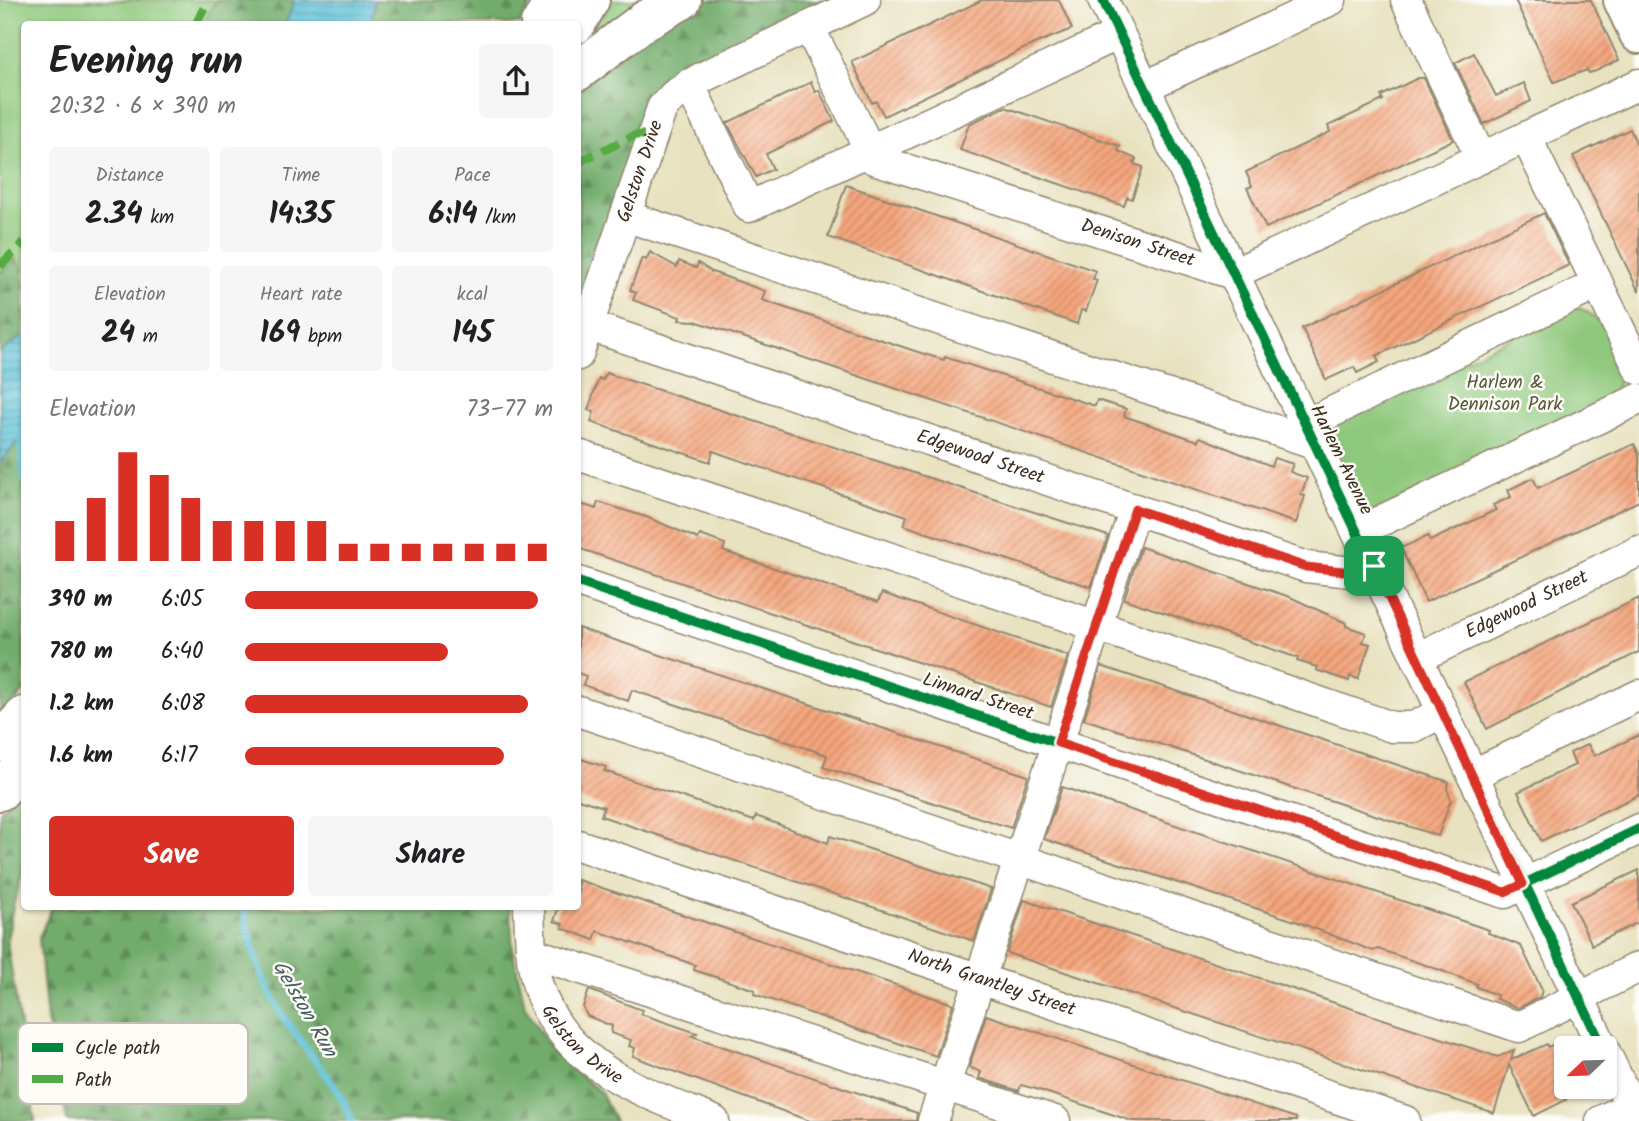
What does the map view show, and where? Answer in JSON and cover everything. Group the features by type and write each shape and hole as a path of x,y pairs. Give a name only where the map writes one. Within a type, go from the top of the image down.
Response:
{"main road":[{"path":"542,21 555,0"},
{"path":"578,21 590,0"},
{"path":"581,69 644,21 682,0"},
{"path":"1623,0 1639,34"},
{"path":"0,742 21,719"},
{"path":"0,791 21,768"}],"street":[{"name":"Gelston Drive","path":"581,345 663,108 689,85 865,0"},
{"name":"Harlem Avenue","path":"1103,0 1597,1036"},
{"path":"1144,88 1331,0"},
{"path":"1406,0 1481,158"},
{"path":"810,27 870,150"},
{"path":"689,85 749,207 1119,34"},
{"path":"1233,274 1639,84"},
{"path":"1526,137 1639,369"},
{"name":"Denison Street","path":"870,150 874,159 1233,274"},
{"path":"625,216 1309,434 1598,284"},
{"name":"Edgewood Street","path":"587,325 1306,567 1352,572 1374,566"},
{"path":"1357,532 1639,399"},
{"path":"581,456 1097,626 1392,727 1414,727 1442,712"},
{"path":"933,1121 1135,509"},
{"name":"Edgewood Street","path":"1417,658 1639,551"},
{"name":"Linnard Street","path":"581,583 1505,892 1639,829"},
{"path":"1472,775 1639,695"},
{"path":"581,712 1519,1027 1639,967"},
{"name":"North Grantley Street","path":"581,846 1405,1121"},
{"name":"Gelston Drive","path":"529,910 532,953 538,986 550,1013 584,1056 604,1073 630,1087 714,1121"},
{"path":"532,953 1055,1121"},
{"name":"Harlem Avenue","path":"1617,1074 1636,1110"},
{"path":"1601,1121 1636,1110"}],"green space":[{"path":"0,0 534,0 521,21 21,21 21,694 0,717"},
{"path":"216,0 294,0 287,21 205,21"},
{"path":"375,0 534,0 521,21 372,21"},
{"path":"606,0 659,0 591,38 587,36"},
{"path":"707,0 828,0 666,78 659,85 581,301 581,87 615,55 644,33"},
{"path":"16,258 21,269 21,337 0,353 0,273"},
{"name":"Harlem & Dennison Park","path":"1575,307 1598,320 1614,344 1619,373 1611,399 1371,515 1365,512 1328,425"},
{"path":"21,438 21,694 0,717 0,463"},
{"path":"21,788 21,879 7,942 20,1023 18,1104 32,1104 35,1121 0,1121 0,811"},
{"path":"51,910 510,910 513,952 525,1006 553,1053 601,1093 615,1121 67,1121 64,1104 248,1104 248,1023 48,1023 39,938"}],"water":[{"path":"294,0 375,0 372,21 287,21"},
{"path":"21,337 21,438 0,463 0,353"}],"building":[{"path":"982,0 1059,0 1072,29 1034,44 884,116 876,101 872,103 852,62"},
{"path":"1515,0 1591,0 1619,60 1596,71 1589,73 1587,70 1554,82"},
{"path":"1474,53 1496,96 1524,83 1531,101 1484,124 1455,63"},
{"path":"1418,78 1424,78 1453,140 1266,228 1247,188 1252,186 1246,172 1330,132 1328,126 1383,100 1381,96"},
{"path":"811,82 815,92 819,90 834,121 766,154 773,169 756,177 727,123"},
{"path":"1005,107 1120,146 1118,151 1136,159 1134,164 1143,167 1132,199 1127,197 1124,206 960,150 969,124"},
{"path":"1630,129 1639,149 1639,292 1573,156"},
{"path":"846,185 1096,271 1093,279 1097,280 1086,311 1081,310 1077,324 828,237"},
{"path":"1544,213 1569,265 1376,356 1379,362 1357,373 1354,367 1326,380 1302,328"},
{"path":"650,252 677,267 679,261 696,268 698,263 712,272 765,291 762,300 921,353 944,360 945,357 1095,406 1097,400 1126,409 1124,416 1198,441 1200,437 1271,466 1274,458 1293,464 1290,472 1307,478 1301,495 1305,496 1296,523 695,321 679,320 680,317 633,300 636,293 630,290 642,258 646,260"},
{"path":"606,373 1108,536 1091,587 904,525 907,516 713,451 710,462 591,422 594,412 588,410 599,378 603,380"},
{"path":"1634,444 1639,454 1639,501 1426,602 1401,548 1428,536 1430,541 1496,510 1493,505 1511,497 1508,490 1533,478 1538,488"},
{"path":"598,502 649,518 698,539 700,535 725,544 723,551 831,587 878,602 882,593 1068,656 1051,707 581,549 581,504 596,509"},
{"path":"1141,547 1290,597 1346,623 1346,626 1366,633 1363,642 1370,644 1358,679 1350,676 1349,681 1316,670 1317,667 1297,661 1298,658 1124,599"},
{"path":"1639,598 1639,652 1487,729 1464,682"},
{"path":"581,629 1028,776 1011,828 823,767 827,755 632,690 628,701 583,685 586,676 581,674"},
{"path":"1101,666 1449,782 1447,789 1451,799 1438,836 1084,719"},
{"path":"1639,735 1639,795 1541,841 1518,792 1575,765 1570,753 1588,744 1594,756"},
{"path":"581,759 606,767 604,771 754,821 756,816 828,843 830,836 991,889 974,941 601,816 604,807 581,800"},
{"path":"1062,787 1489,930 1488,933 1521,946 1542,990 1540,997 1518,1008 1496,999 1497,995 1476,987 1477,984 1437,969 1378,949 1373,951 1298,922 1044,839"},
{"path":"1639,870 1639,922 1592,945 1571,902"},
{"path":"581,881 953,1004 936,1056 754,994 755,990 694,970 695,965 597,931 594,940 562,928 563,924 554,921 558,910 581,910"},
{"path":"1024,900 1498,1057 1514,1050 1511,1060 1547,1044 1548,1047 1554,1044 1554,1099 1566,1100 1534,1116 1509,1065 1494,1113 1007,953"},
{"path":"589,990 642,1010 641,1014 697,1033 692,1036 917,1113 916,1121 810,1121 633,1056 635,1048 629,1046 631,1040 611,1033 612,1026 587,1016 583,1007"},
{"path":"986,1015 1296,1118 1296,1121 1132,1121 1036,1089 1021,1085 1019,1091 979,1078 981,1072 969,1067"}],"waterway":[{"name":"Gelston Run","path":"20,431 21,443"},
{"name":"Gelston Run","path":"244,910 254,952 271,995 287,1022 340,1095 352,1121"}],"marked path":[{"path":"198,21 208,0"},
{"path":"581,161 636,135 653,135"},
{"path":"0,266 21,245"}],"cycle path":[{"path":"1103,0 1597,1036"},
{"path":"581,583 1505,893 1639,829"}],"route":[{"path":"1135,509 1306,567 1332,572 1352,572 1374,566 1523,884 1505,892 1058,743 1135,509"}]}
